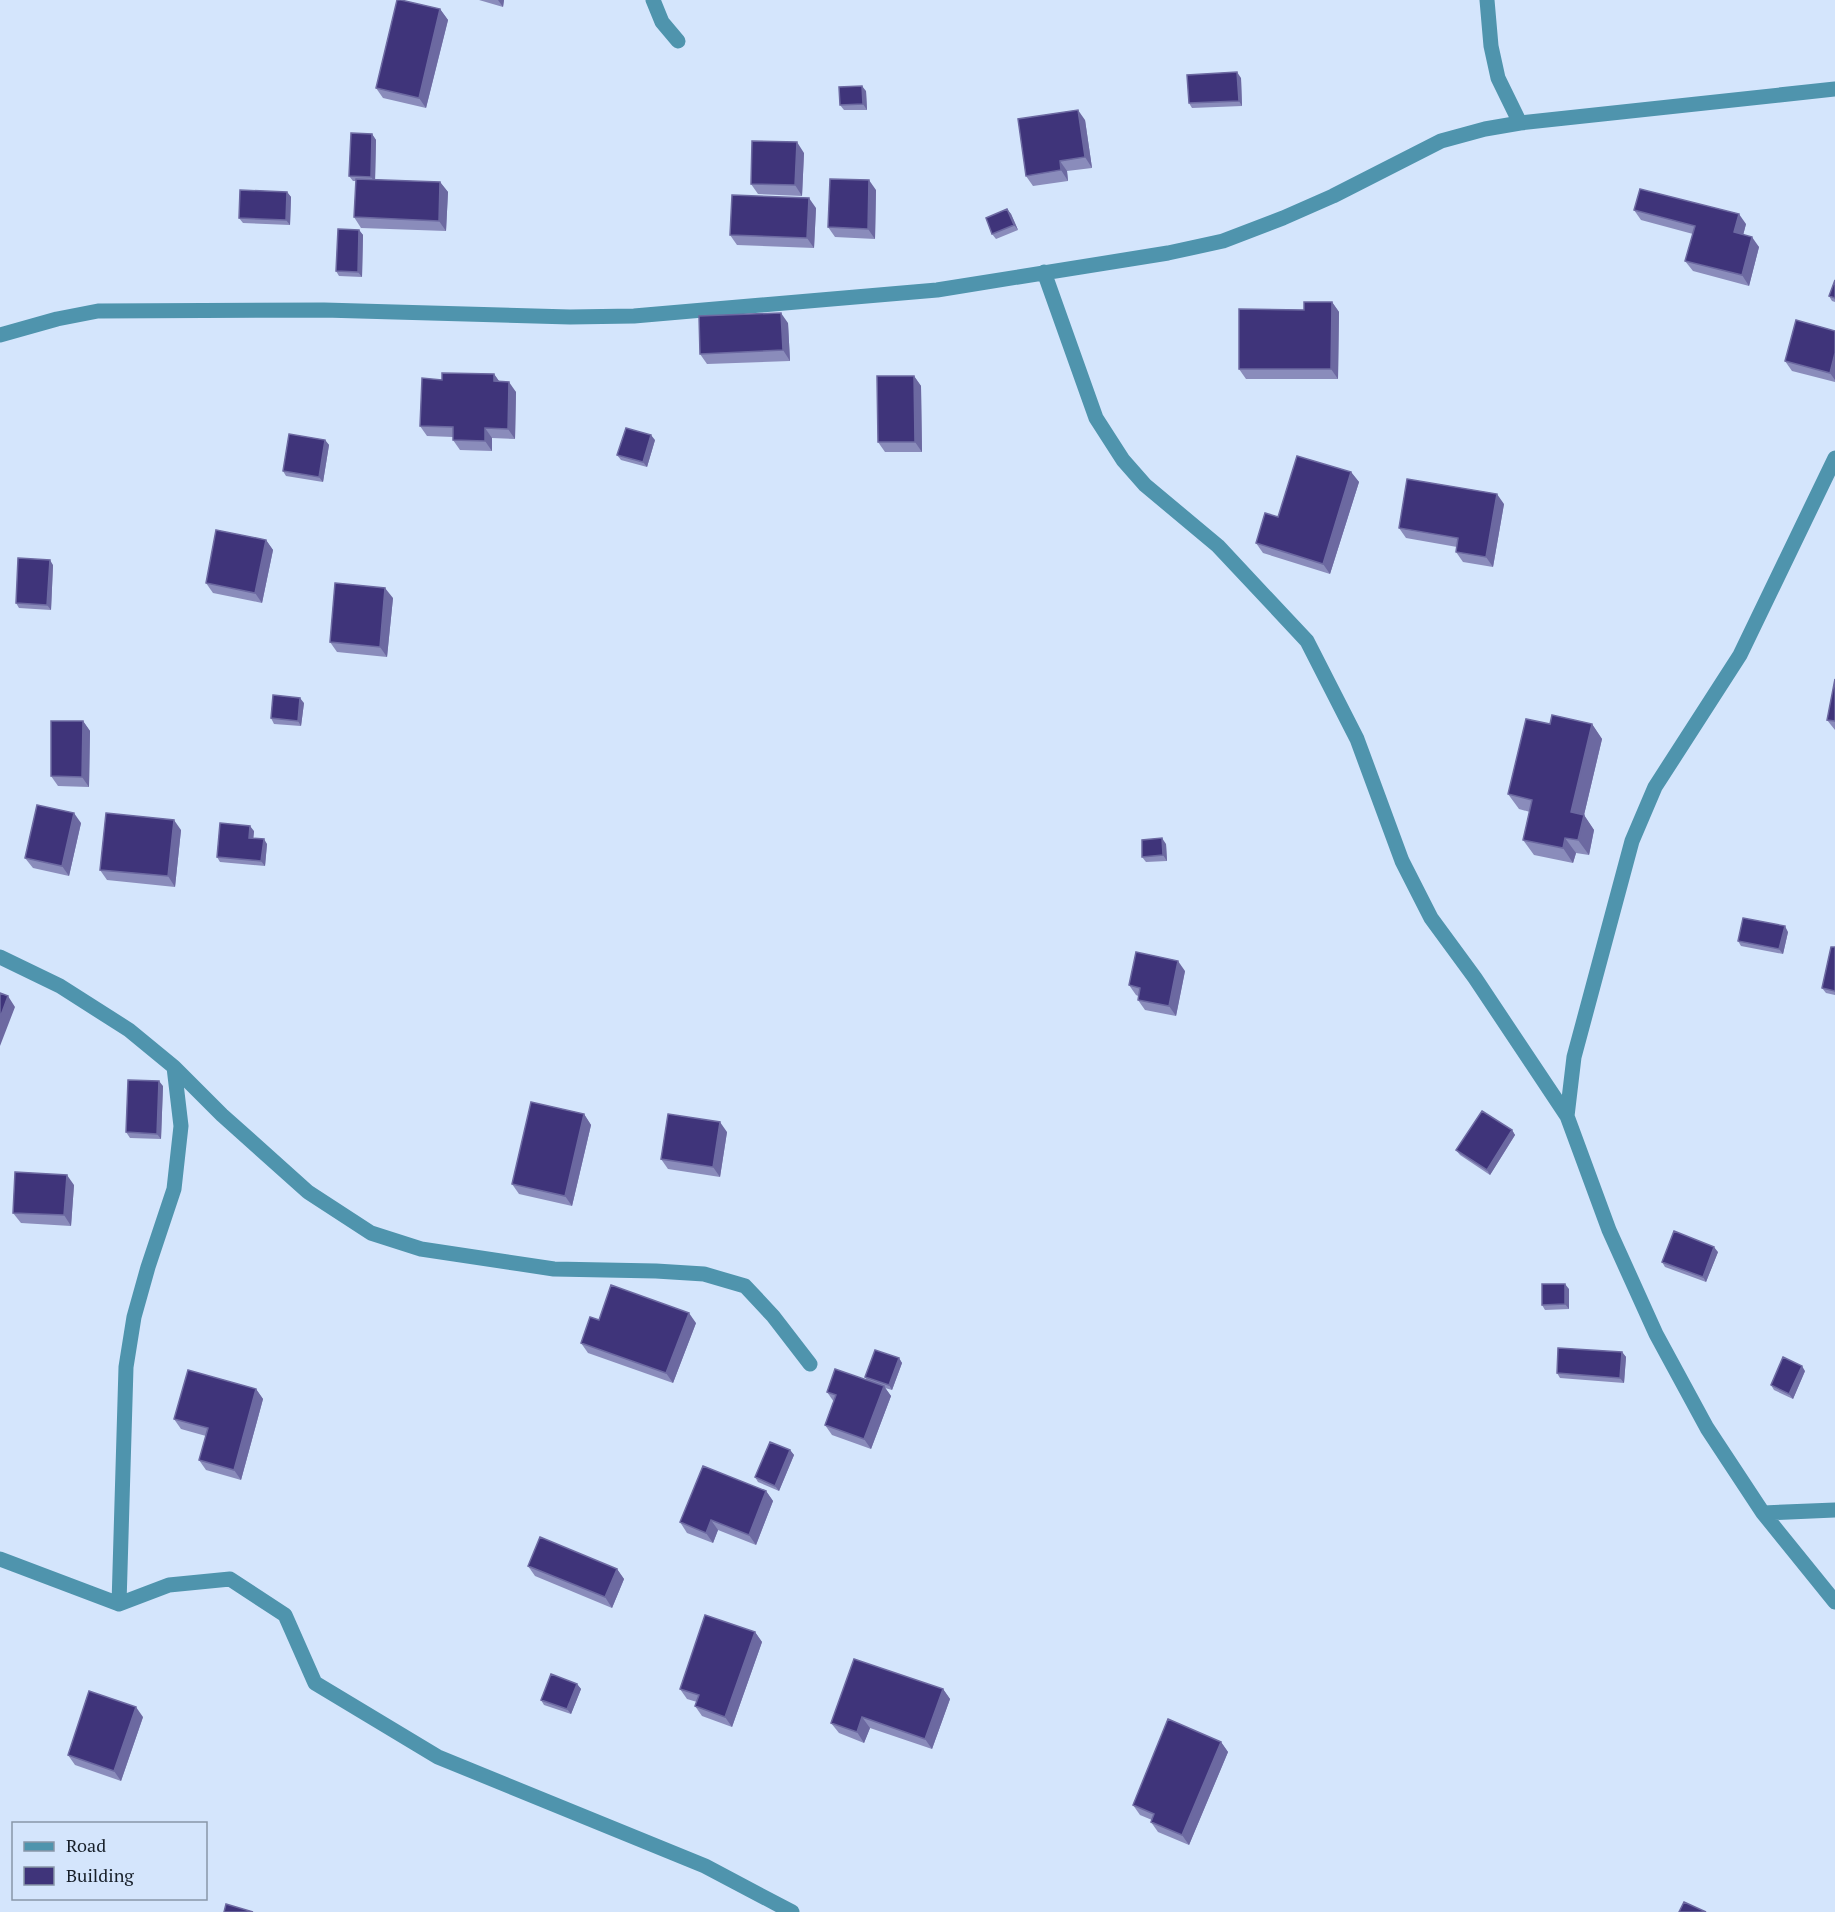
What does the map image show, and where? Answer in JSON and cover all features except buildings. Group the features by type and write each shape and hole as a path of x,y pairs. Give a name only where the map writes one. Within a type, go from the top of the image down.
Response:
{"street":[{"path":"654,0 662,22 678,41"},
{"path":"1487,0 1491,46 1498,78 1520,123"},
{"path":"0,335 98,311 324,310 570,318 634,316 937,290 1168,253 1222,241 1333,196 1441,141 1485,129 1520,123 1835,89"},
{"path":"1044,272 1096,418 1123,460 1145,485 1218,546 1307,641 1357,739 1402,861 1431,918 1475,978 1567,1116 1609,1230 1656,1334 1707,1428 1763,1513 1835,1602"},
{"path":"1567,1116 1574,1057 1632,841 1655,788 1740,655 1835,458"},
{"path":"0,957 60,986 129,1030 174,1067 222,1115 308,1192 371,1233 421,1249 554,1269 704,1274 745,1286 773,1316 810,1364"},
{"path":"119,1604 126,1367 134,1317 174,1189 181,1126 174,1067"},
{"path":"1763,1513 1835,1510"},
{"path":"0,1559 119,1604 169,1585 230,1579 285,1615 315,1683 438,1757 705,1866 792,1912"}]}
